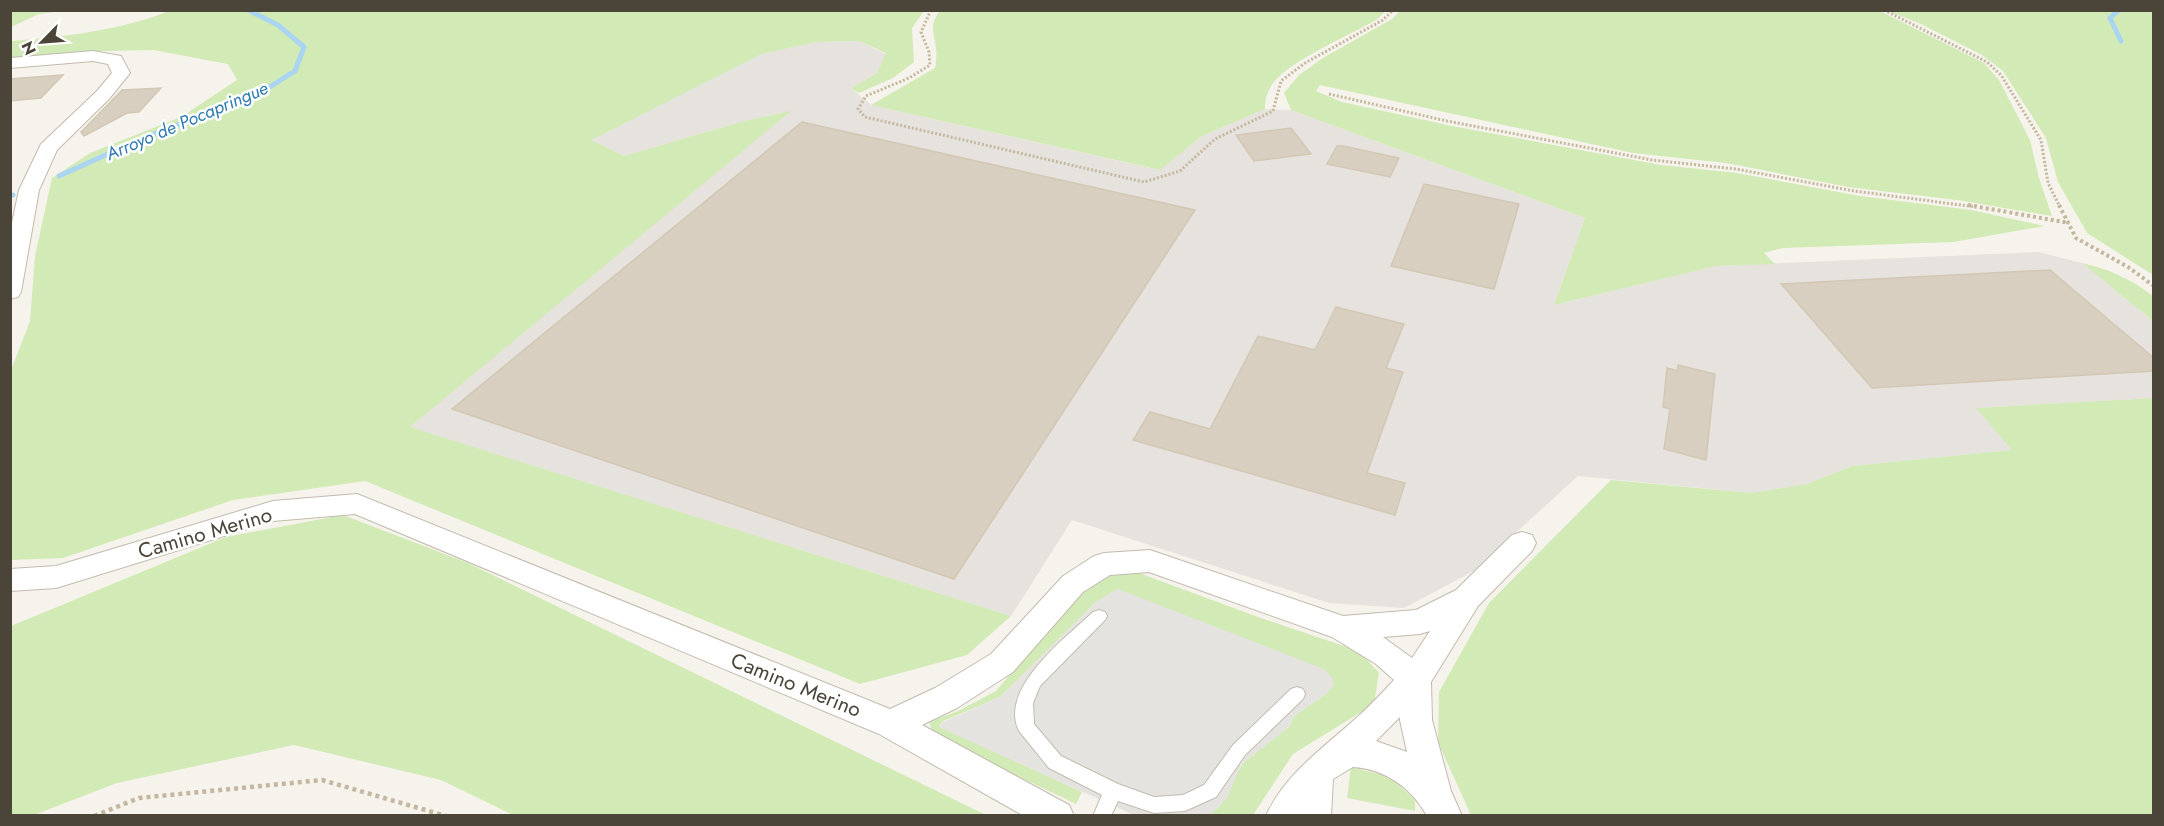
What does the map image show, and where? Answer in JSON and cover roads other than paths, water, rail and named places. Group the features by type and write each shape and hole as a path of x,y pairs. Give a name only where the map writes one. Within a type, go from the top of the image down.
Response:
{"street":[{"path":"10,63 93,56 116,60 121,73 103,95 48,148 29,190 10,292"},
{"name":"Camino Merino","path":"10,580 56,577 273,511 357,504 891,724 1057,816"},
{"path":"1283,816 1325,765 1367,729 1414,680 1467,598 1522,543"},
{"path":"891,724 945,698 1002,663 1073,584 1104,564 1150,561 1342,628 1387,655 1414,680 1416,720 1440,806"},
{"path":"1342,628 1420,622 1467,598"},
{"path":"1325,765 1353,752 1397,762 1440,806"},
{"path":"1313,816 1325,765"}],"lane":[{"path":"1098,616 1033,682 1024,703 1025,726 1054,762 1113,791 1154,805 1185,803 1210,791 1239,750 1297,694"},
{"path":"1102,816 1113,791"}],"waterway":[{"name":"Arroyo de Pocapringue","path":"59,176 141,139 260,93 295,71 304,47 278,25 248,10"},
{"path":"2119,10 2110,18 2121,41"}]}
